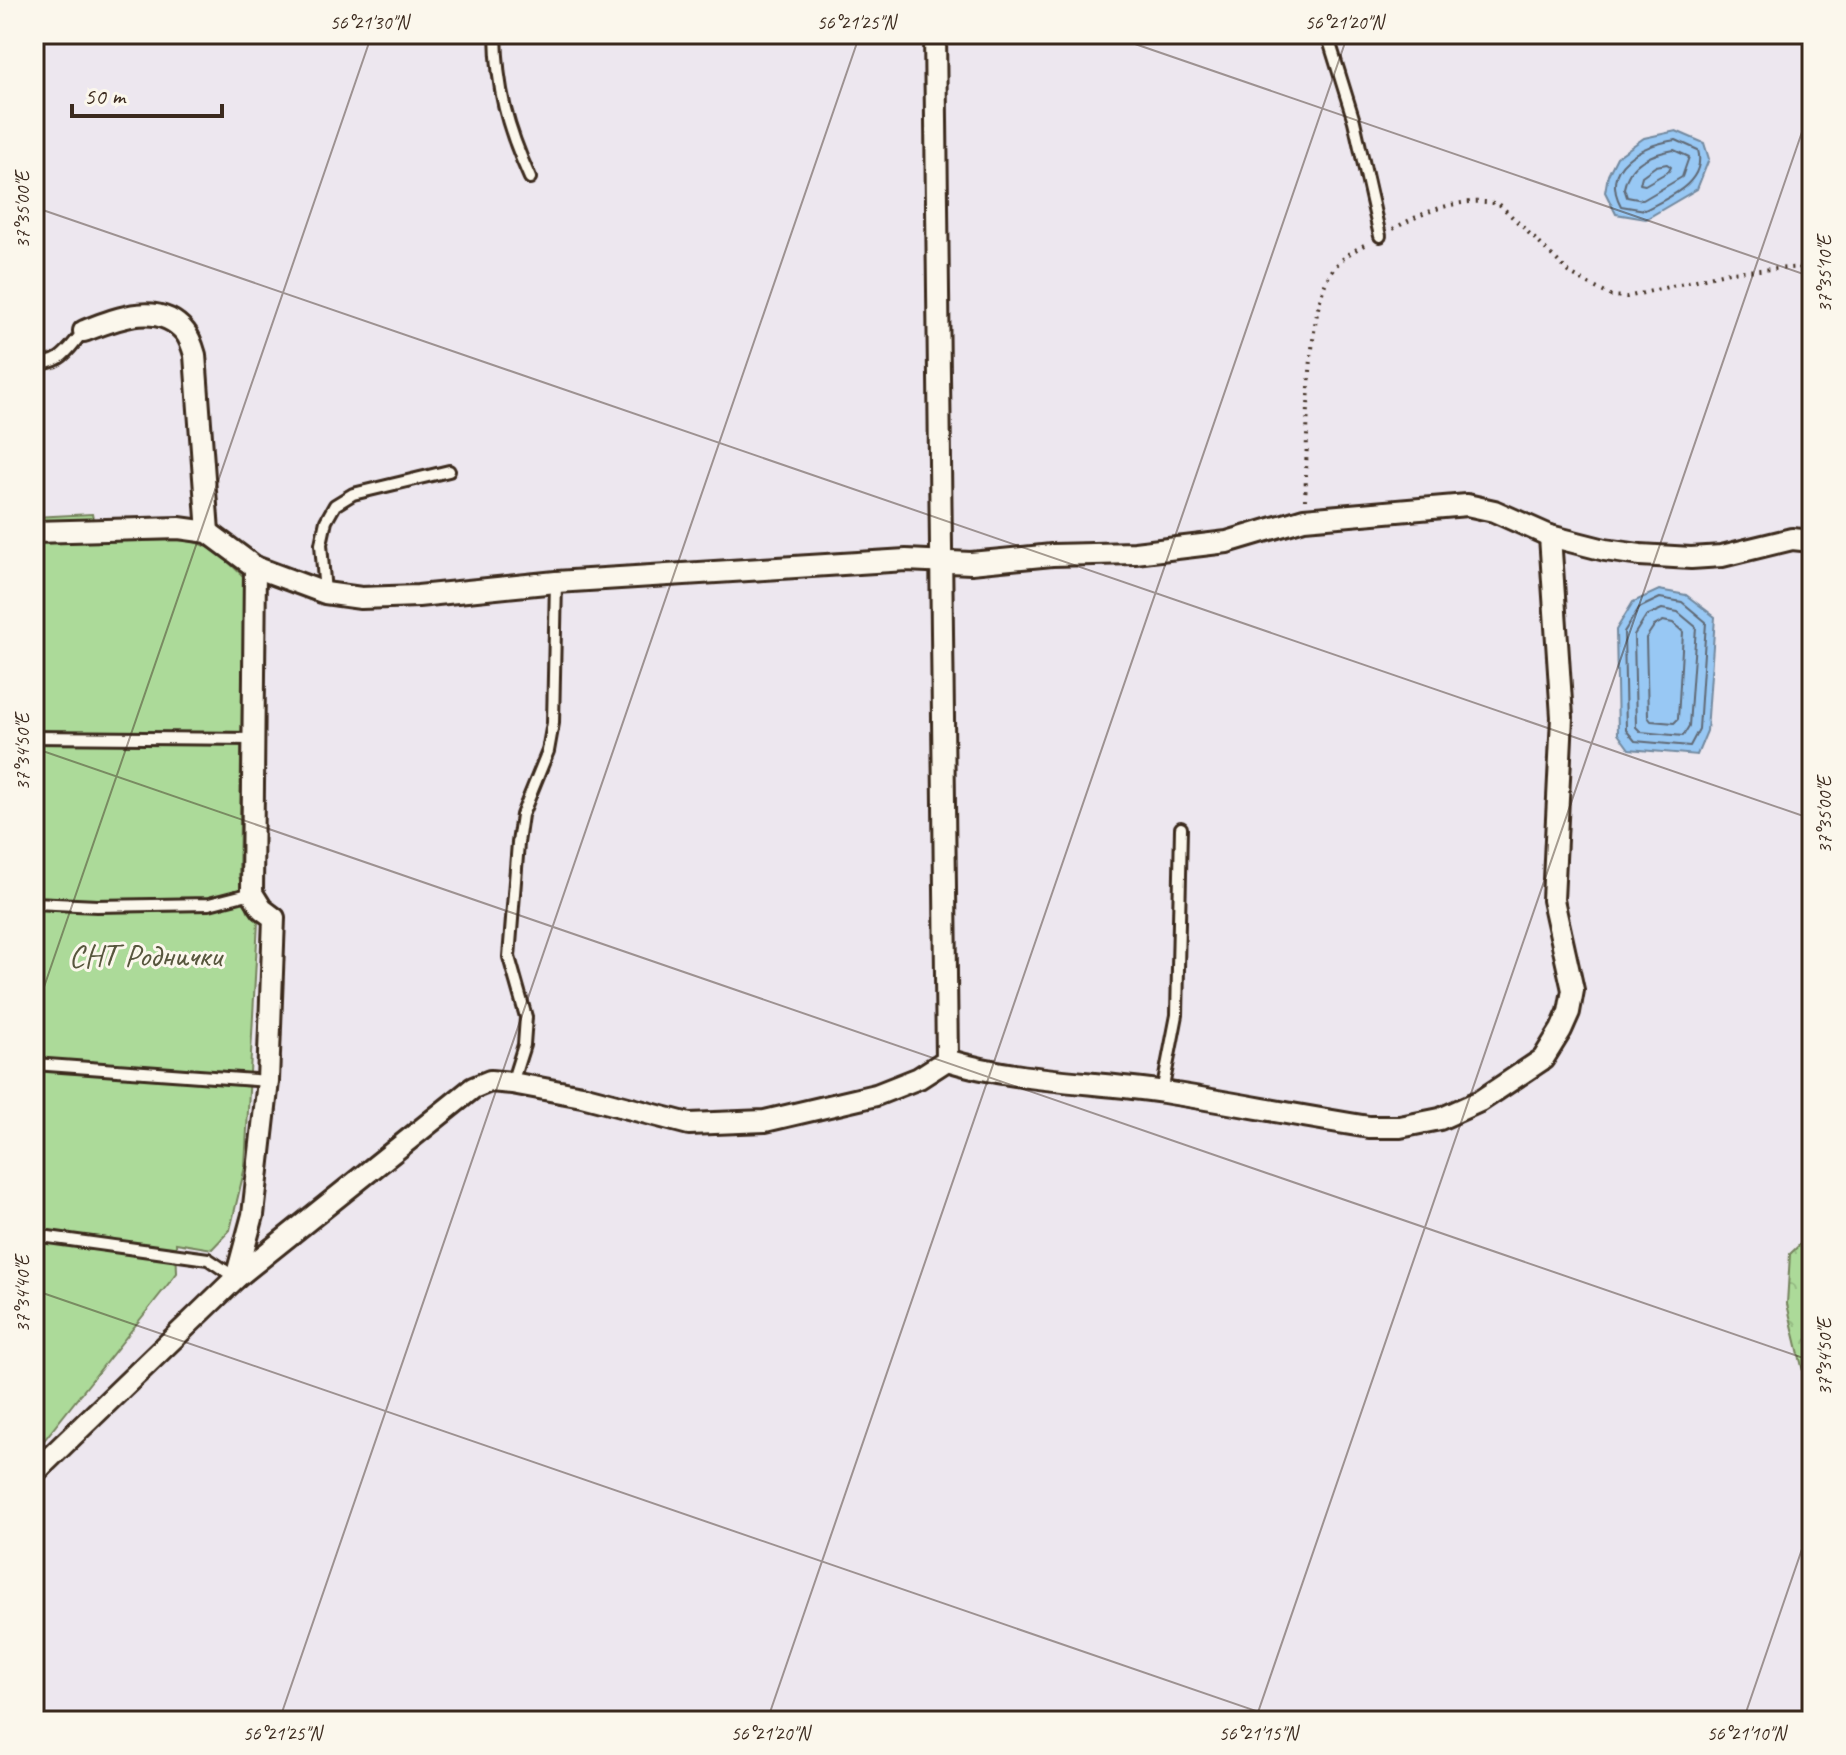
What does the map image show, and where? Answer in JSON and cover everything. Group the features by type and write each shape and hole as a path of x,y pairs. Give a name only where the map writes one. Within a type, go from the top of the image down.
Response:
{"street":[{"path":"935,34 947,1060"},
{"path":"84,331 123,316 141,314 174,323 187,333 195,355 208,532"},
{"path":"34,532 179,528 208,532 255,567 325,593 361,598 906,560 971,563 1052,555 1135,553 1227,542 1304,519 1467,505 1494,511 1550,536 1629,554 1691,558 1722,556 1792,539 1812,541"},
{"path":"947,1060 985,1072 1028,1079 1162,1092 1354,1125 1400,1127 1440,1119 1480,1101 1543,1059 1569,1012 1573,990 1553,900 1562,717 1550,536"},
{"path":"236,1278 253,1215 268,1081 274,918 262,909 252,893 255,567"},
{"path":"34,1473 236,1278 473,1088 490,1081 512,1083 582,1096 689,1124 765,1121 876,1095 919,1078 947,1060"}],"lane":[{"path":"496,34 496,74 510,134 530,178"},
{"path":"1327,34 1354,121 1380,236"},
{"path":"34,364 57,360 71,350 84,331"},
{"path":"325,593 321,544 326,521 335,505 353,494 449,471"},
{"path":"512,1083 524,1045 526,1017 509,957 518,843 522,815 548,751 553,723 556,582"},
{"path":"34,737 255,739"},
{"path":"1162,1092 1177,1015 1181,828"},
{"path":"34,903 97,906 209,904 252,893"},
{"path":"34,1064 268,1081"},
{"path":"34,1235 208,1259 236,1278"}],"path":[{"path":"1304,519 1313,340 1322,292 1331,273 1350,253 1417,215 1451,204 1499,204 1572,275 1611,296 1627,297 1729,272 1804,267 1812,270"}],"green space":[{"name":"СНТ Роднички","path":"92,514 97,541 189,540 216,550 244,577 239,876 248,911 258,921 245,1167 230,1230 212,1249 176,1243 177,1273 34,1453 34,517"},
{"path":"1812,1233 1812,1409 1787,1304 1790,1254"}],"water":[{"path":"1676,131 1704,143 1709,159 1697,189 1646,219 1616,214 1605,192 1608,175 1617,157 1644,138"},
{"path":"1659,590 1686,595 1715,617 1707,731 1697,755 1629,749 1618,734 1616,630 1633,602"}]}
